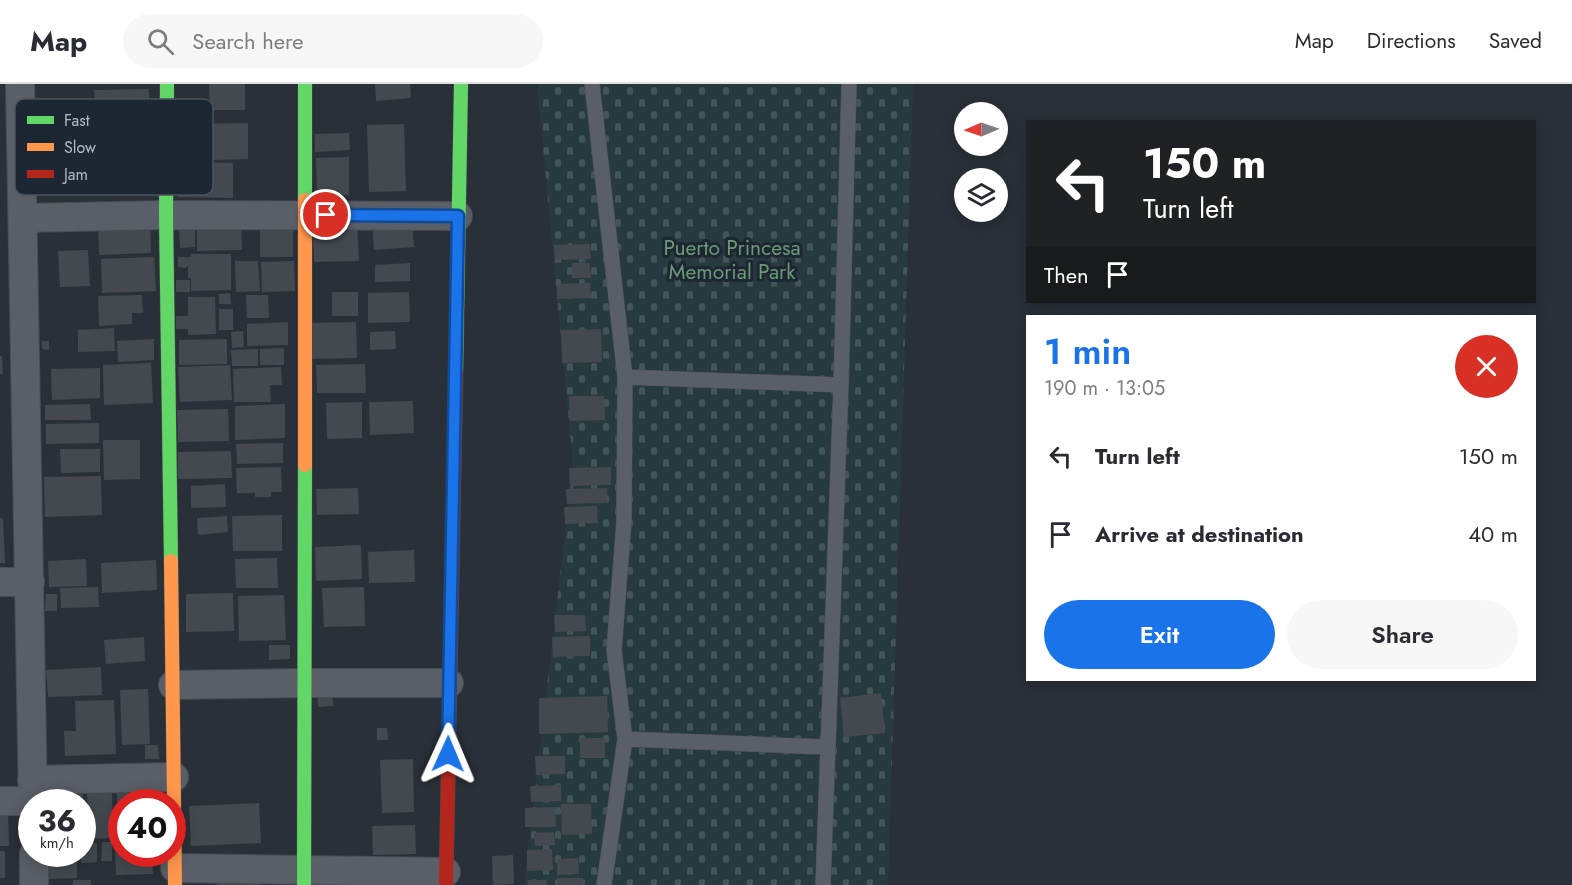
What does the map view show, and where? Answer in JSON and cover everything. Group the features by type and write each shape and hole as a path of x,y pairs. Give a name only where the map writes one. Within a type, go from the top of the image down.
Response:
{"street":[{"path":"20,84 20,99"},
{"path":"167,84 167,99"},
{"path":"304,878 305,84"},
{"path":"166,195 175,877 446,878 461,84"},
{"path":"22,195 33,789"},
{"path":"23,218 166,215 458,216"},
{"path":"0,582 30,582"},
{"path":"173,685 449,683"},
{"path":"74,789 174,777"},
{"path":"0,801 18,797"},
{"path":"34,867 34,885"}],"lane":[{"path":"592,84 626,377 624,520 614,650 626,739 604,885"},
{"path":"823,885 849,84"},
{"path":"626,377 841,385"},
{"path":"626,739 827,747"}],"green space":[{"name":"Puerto Princesa Memorial Park","path":"537,84 913,84 888,885 524,885 573,464"}],"building":[{"path":"209,84 245,84 245,110 213,110 213,99 210,99"},
{"path":"375,84 410,84 411,98 376,101"},
{"path":"149,89 149,99 94,99 94,90"},
{"path":"248,123 248,159 213,160 213,124"},
{"path":"404,124 406,191 369,192 367,125"},
{"path":"349,133 350,150 315,152 315,134"},
{"path":"349,157 349,195 317,195 316,158"},
{"path":"213,163 233,163 233,198 178,197 178,195 213,195"},
{"path":"412,219 414,247 374,250 372,222"},
{"path":"150,220 151,253 99,255 98,222"},
{"path":"179,220 195,220 195,247 180,248"},
{"path":"293,221 293,257 260,257 260,222"},
{"path":"357,224 359,261 314,262 313,226"},
{"path":"241,227 242,250 197,251 197,228"},
{"path":"590,244 591,259 555,260 554,245"},
{"path":"88,250 90,286 60,287 58,251"},
{"path":"191,254 231,254 231,290 191,291 188,265 186,268 178,267 178,257 191,257"},
{"path":"154,257 156,291 102,293 101,259"},
{"path":"235,261 258,261 260,291 236,292"},
{"path":"294,261 295,291 262,292 261,262"},
{"path":"410,263 410,281 375,282 375,265"},
{"path":"572,263 590,263 591,278 572,278"},
{"path":"176,280 190,280 190,292 176,292"},
{"path":"590,283 591,298 557,299 557,284"},
{"path":"332,292 358,292 358,316 332,316"},
{"path":"409,292 410,322 368,323 368,293"},
{"path":"230,293 231,304 219,304 219,294"},
{"path":"142,295 143,313 132,313 132,324 99,326 98,296"},
{"path":"246,295 268,295 269,318 247,318"},
{"path":"188,297 215,297 216,334 188,335 188,329 176,329 176,316 188,316"},
{"path":"219,309 233,309 233,330 219,330"},
{"path":"288,322 288,345 247,346 247,324"},
{"path":"356,322 357,358 310,359 308,323"},
{"path":"114,328 115,351 78,352 78,330"},
{"path":"601,329 602,362 562,363 561,330"},
{"path":"243,331 244,347 232,348 231,332"},
{"path":"395,331 396,349 370,350 370,332"},
{"path":"154,339 154,360 118,362 117,341"},
{"path":"227,339 227,364 179,365 179,340"},
{"path":"42,341 49,341 49,350 42,349"},
{"path":"284,348 284,365 260,365 260,349"},
{"path":"258,349 258,366 232,366 231,350"},
{"path":"0,356 2,356 3,374 0,374"},
{"path":"151,363 153,403 104,405 103,365"},
{"path":"365,364 366,393 317,393 316,365"},
{"path":"230,365 232,400 180,402 178,367"},
{"path":"281,367 282,385 270,385 271,402 234,402 233,369"},
{"path":"100,368 100,398 52,400 51,369"},
{"path":"569,396 604,396 605,420 570,421"},
{"path":"413,401 414,433 370,435 369,402"},
{"path":"362,402 362,438 327,439 326,403"},
{"path":"90,404 91,420 45,420 45,405"},
{"path":"285,404 285,438 235,440 235,406"},
{"path":"228,409 229,441 178,442 177,410"},
{"path":"99,423 99,443 46,444 46,424"},
{"path":"103,440 140,440 140,479 104,480"},
{"path":"283,443 283,463 237,464 236,444"},
{"path":"60,449 100,449 100,472 61,473"},
{"path":"231,451 232,478 178,479 178,452"},
{"path":"281,467 282,492 271,492 271,497 255,497 255,493 237,493 236,468"},
{"path":"611,467 611,485 570,486 569,468"},
{"path":"101,476 102,515 45,517 44,477"},
{"path":"225,484 226,507 191,508 191,486"},
{"path":"358,488 359,514 317,515 316,489"},
{"path":"607,488 607,503 567,504 566,489"},
{"path":"597,506 598,523 565,524 564,507"},
{"path":"282,515 282,551 233,551 232,516"},
{"path":"227,516 228,532 198,535 197,518"},
{"path":"0,518 3,518 5,563 0,563"},
{"path":"361,545 362,579 316,581 315,547"},
{"path":"414,550 415,582 369,583 368,552"},
{"path":"277,558 278,588 236,588 235,559"},
{"path":"86,559 87,586 49,587 48,561"},
{"path":"156,560 157,590 102,593 101,563"},
{"path":"98,587 99,607 61,608 60,588"},
{"path":"364,587 365,626 324,627 322,588"},
{"path":"233,593 234,631 186,632 186,594"},
{"path":"46,594 57,594 57,611 45,611"},
{"path":"284,595 286,640 239,641 238,596"},
{"path":"554,615 585,615 586,631 555,632"},
{"path":"590,636 590,656 553,657 552,637"},
{"path":"144,637 145,661 106,664 104,640"},
{"path":"269,645 290,645 290,659 269,660"},
{"path":"101,667 102,695 48,697 46,670"},
{"path":"332,687 333,706 318,707 317,688"},
{"path":"148,689 150,744 122,745 120,690"},
{"path":"881,693 885,733 844,737 840,698"},
{"path":"607,696 608,732 539,734 539,698"},
{"path":"114,700 116,754 65,756 64,731 76,731 75,701"},
{"path":"377,728 387,728 388,740 377,740"},
{"path":"580,738 605,738 605,758 580,758"},
{"path":"145,745 158,745 159,759 145,759"},
{"path":"535,756 565,756 565,774 536,775"},
{"path":"413,759 414,812 382,813 380,760"},
{"path":"47,781 82,781 82,789 47,789"},
{"path":"561,785 561,801 531,802 530,786"},
{"path":"96,793 108,793 108,838 96,839"},
{"path":"259,803 261,843 191,846 189,806"},
{"path":"561,804 591,804 592,834 562,835"},
{"path":"555,807 556,827 525,827 525,808"},
{"path":"0,812 8,812 9,846 0,846"},
{"path":"415,825 416,854 373,855 372,826"},
{"path":"554,832 555,845 535,846 534,833"},
{"path":"102,842 108,842 108,861 101,861"},
{"path":"552,849 553,870 527,871 527,850"},
{"path":"0,851 5,851 5,878 0,878"},
{"path":"513,855 514,884 493,885 492,856"},
{"path":"578,858 579,874 557,875 557,859"},
{"path":"49,867 77,867 77,878 49,879"},
{"path":"116,867 153,867 153,874 116,875"},
{"path":"260,877 260,885 217,885 217,878"},
{"path":"557,878 583,878 583,885 558,885"},
{"path":"73,880 91,880 91,885 73,885"},
{"path":"527,880 547,880 547,885 528,885"}],"traffic: fast":[{"path":"167,84 167,99"},
{"path":"305,84 305,200"},
{"path":"456,372 461,84"},
{"path":"166,195 171,561"},
{"path":"304,885 305,465"}],"traffic: slow":[{"path":"305,200 305,465"},
{"path":"171,561 175,885"}],"traffic: jam":[{"path":"446,885 456,372"}],"route":[{"path":"326,215 458,216 448,754"}]}
